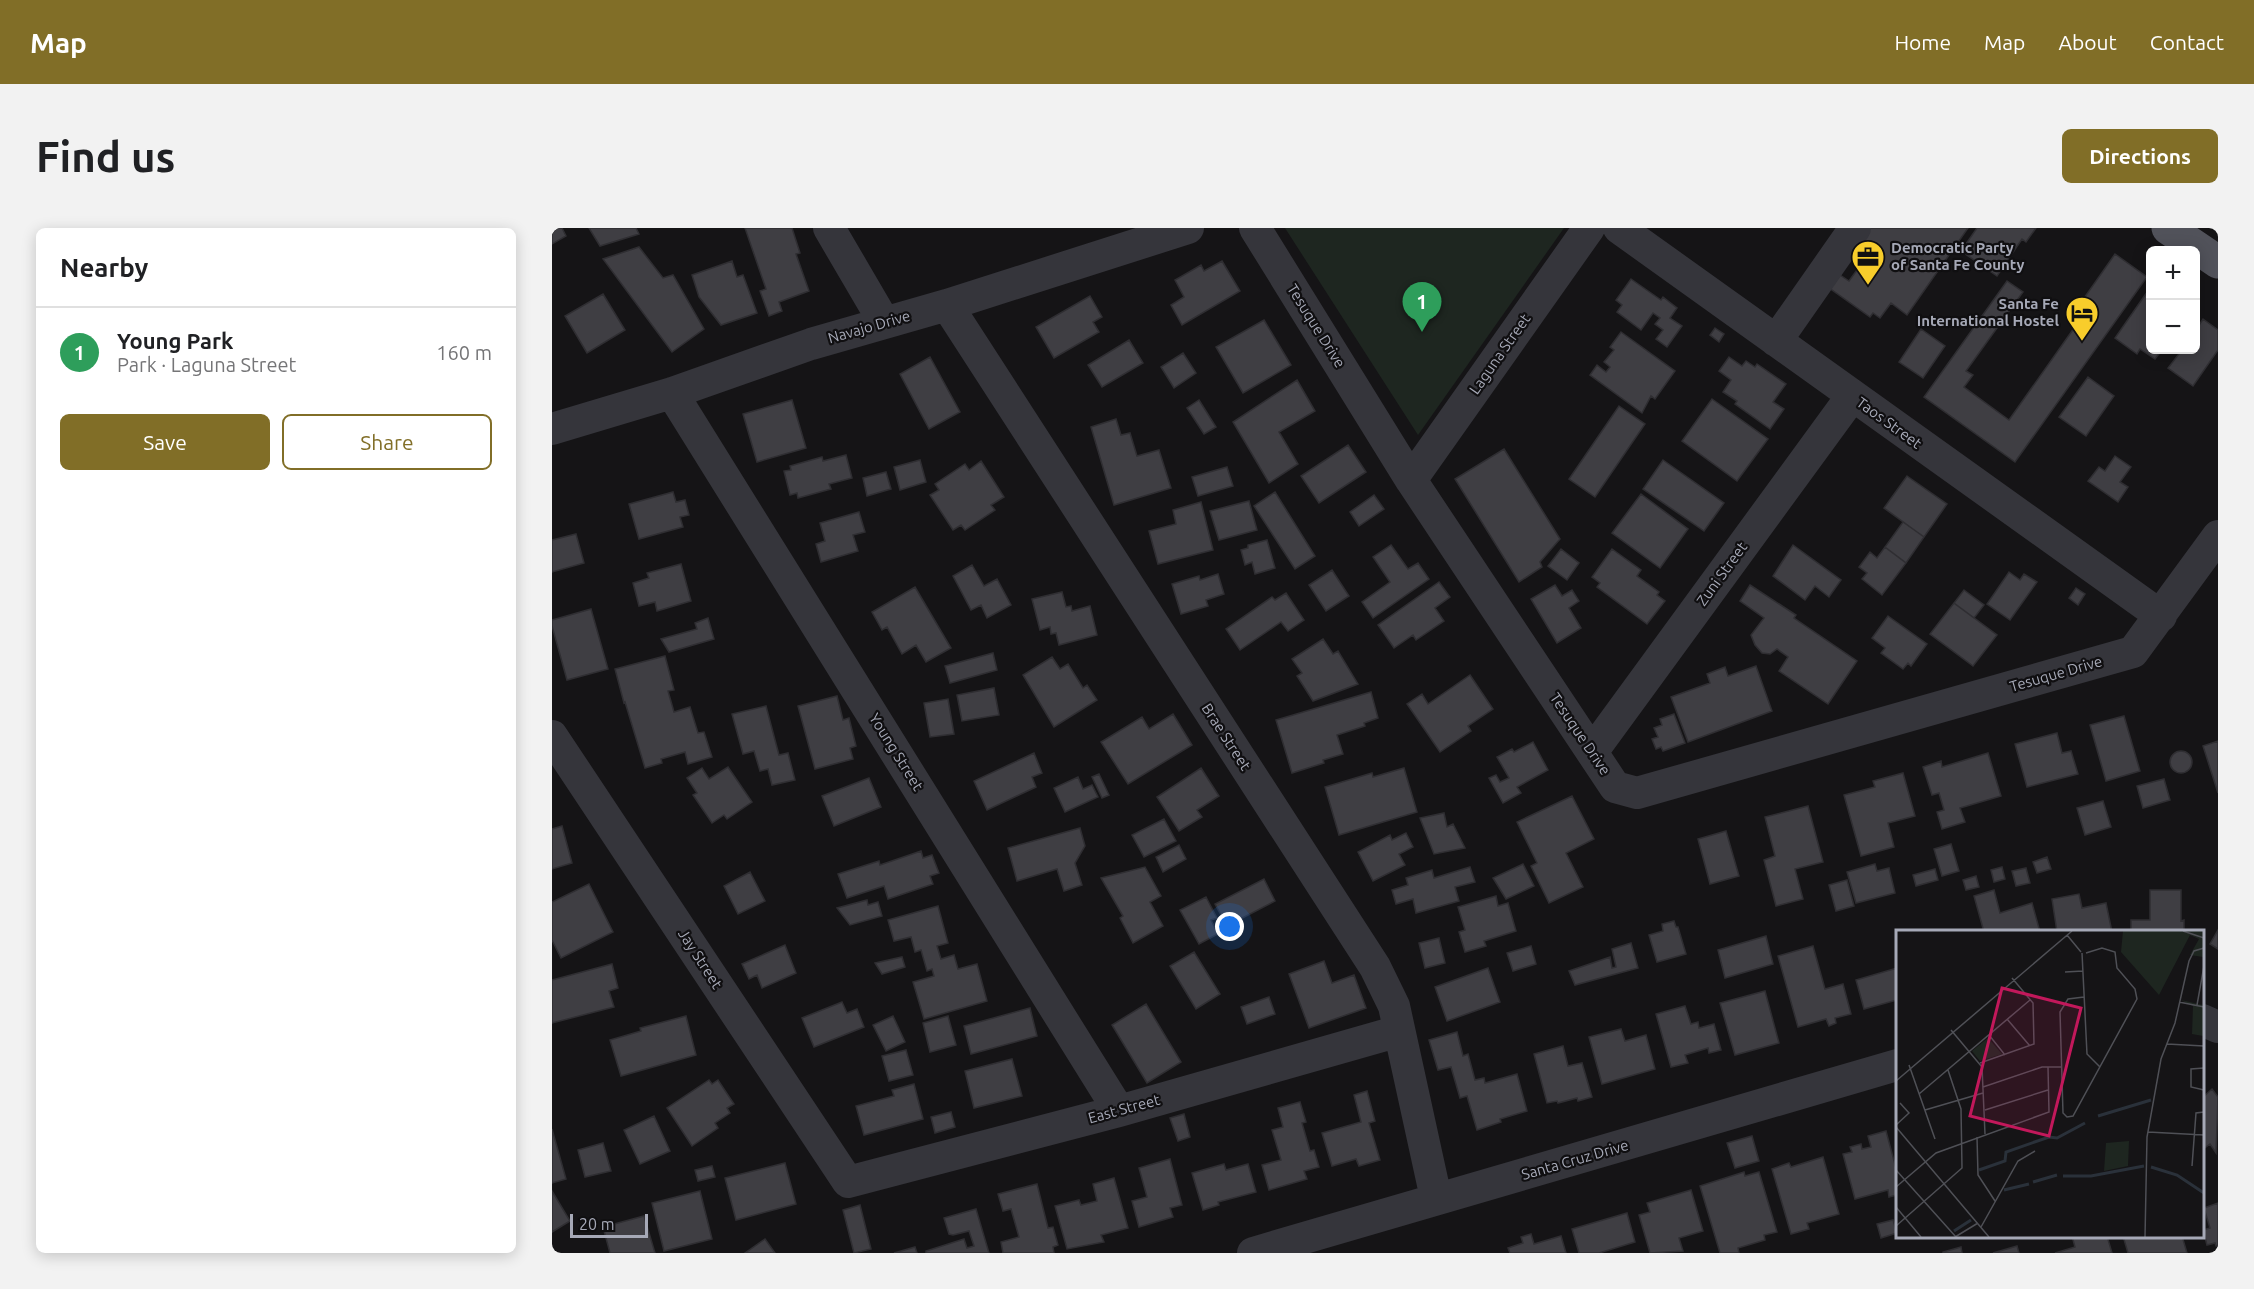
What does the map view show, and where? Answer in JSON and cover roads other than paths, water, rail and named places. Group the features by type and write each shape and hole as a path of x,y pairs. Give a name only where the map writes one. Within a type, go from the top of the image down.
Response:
{"main road":[{"path":"2168,228 2218,262"}],"street":[{"path":"829,228 884,322"},
{"name":"Navajo Drive","path":"552,429 672,393 811,344 947,305 1188,228"},
{"name":"Tesuque Drive","path":"1256,228 1411,480 1614,787 1637,793 2133,652 2218,536"},
{"name":"Laguna Street","path":"1411,480 1589,228"},
{"name":"Taos Street","path":"1619,228 2161,616"},
{"path":"1776,341 1855,228"},
{"name":"Brae Street","path":"947,305 1375,967 1394,1006 1436,1198"},
{"name":"Young Street","path":"672,393 1119,1110"},
{"name":"Zuni Street","path":"1592,753 1852,396"},
{"name":"Jay Street","path":"552,736 848,1182"},
{"path":"2203,1020 2218,1028"},
{"name":"East Street","path":"848,1182 1119,1110 1399,1031"},
{"name":"Santa Cruz Drive","path":"1253,1253 1896,1065"}],"place":[{"name":"Democratic Party of Santa Fe County","path":"1868,286"},
{"name":"Young Park","path":"1422,332"},
{"name":"Santa Fe International Hostel","path":"2082,342"}]}
